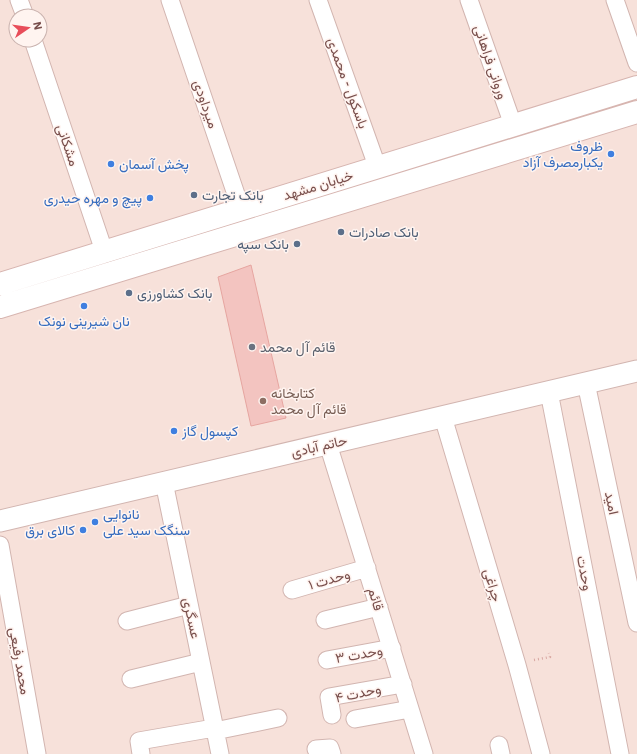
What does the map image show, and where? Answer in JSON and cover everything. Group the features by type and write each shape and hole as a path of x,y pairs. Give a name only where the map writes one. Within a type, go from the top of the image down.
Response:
{"main road":[{"name":"خیابان مشهد","path":"0,284 241,208 637,87"},
{"name":"خیابان مشهد","path":"0,307 637,112"}],"street":[{"name":"میرداودی","path":"170,0 241,208"},
{"name":"باسکول - محمدی","path":"318,0 377,166"},
{"name":"وروانی فراهانی","path":"469,0 513,125"},
{"path":"615,0 637,63"},
{"name":"مشکانی","path":"36,48 104,251"},
{"name":"حاتم آبادی","path":"0,521 637,371"},
{"name":"امید","path":"586,383 637,623"},
{"name":"وحدت","path":"549,392 620,754"},
{"name":"چراغی","path":"444,417 517,664 540,754"},
{"name":"قائم","path":"328,444 424,754"},
{"name":"عسگری","path":"164,482 220,754"},
{"name":"محمد رفیعی","path":"0,545 36,754"},
{"name":"وحدت ۱","path":"292,590 367,568"},
{"path":"127,621 189,605"},
{"path":"325,620 379,607"},
{"name":"وحدت ۳","path":"327,660 392,648"},
{"path":"131,679 201,662"},
{"name":"وحدت ۴","path":"332,716 329,697 403,684"},
{"path":"355,719 410,709"},
{"path":"141,754 139,741 278,718"}],"shaded area":[{"path":"0,0 637,0 637,754 0,754"}],"building":[{"name":"قائم آل محمد","path":"251,265 286,418 251,426 218,277"}],"place":[{"name":"ظروف یکبارمصرف آزاد","path":"611,154"},
{"name":"پخش آسمان","path":"111,164"},
{"name":"بانک تجارت","path":"194,195"},
{"name":"پیچ و مهره حیدری","path":"150,198"},
{"name":"بانک صادرات","path":"341,232"},
{"name":"بانک سپه","path":"297,244"},
{"name":"بانک کشاورزی","path":"129,293"},
{"name":"نان شیرینی نونک","path":"84,306"},
{"name":"قائم آل محمد","path":"252,347"},
{"name":"کتابخانه قائم آل محمد","path":"263,401"},
{"name":"کپسول گاز","path":"174,431"},
{"name":"نانوایی سنگک سید علی","path":"95,522"},
{"name":"کالای برق","path":"83,530"}]}
